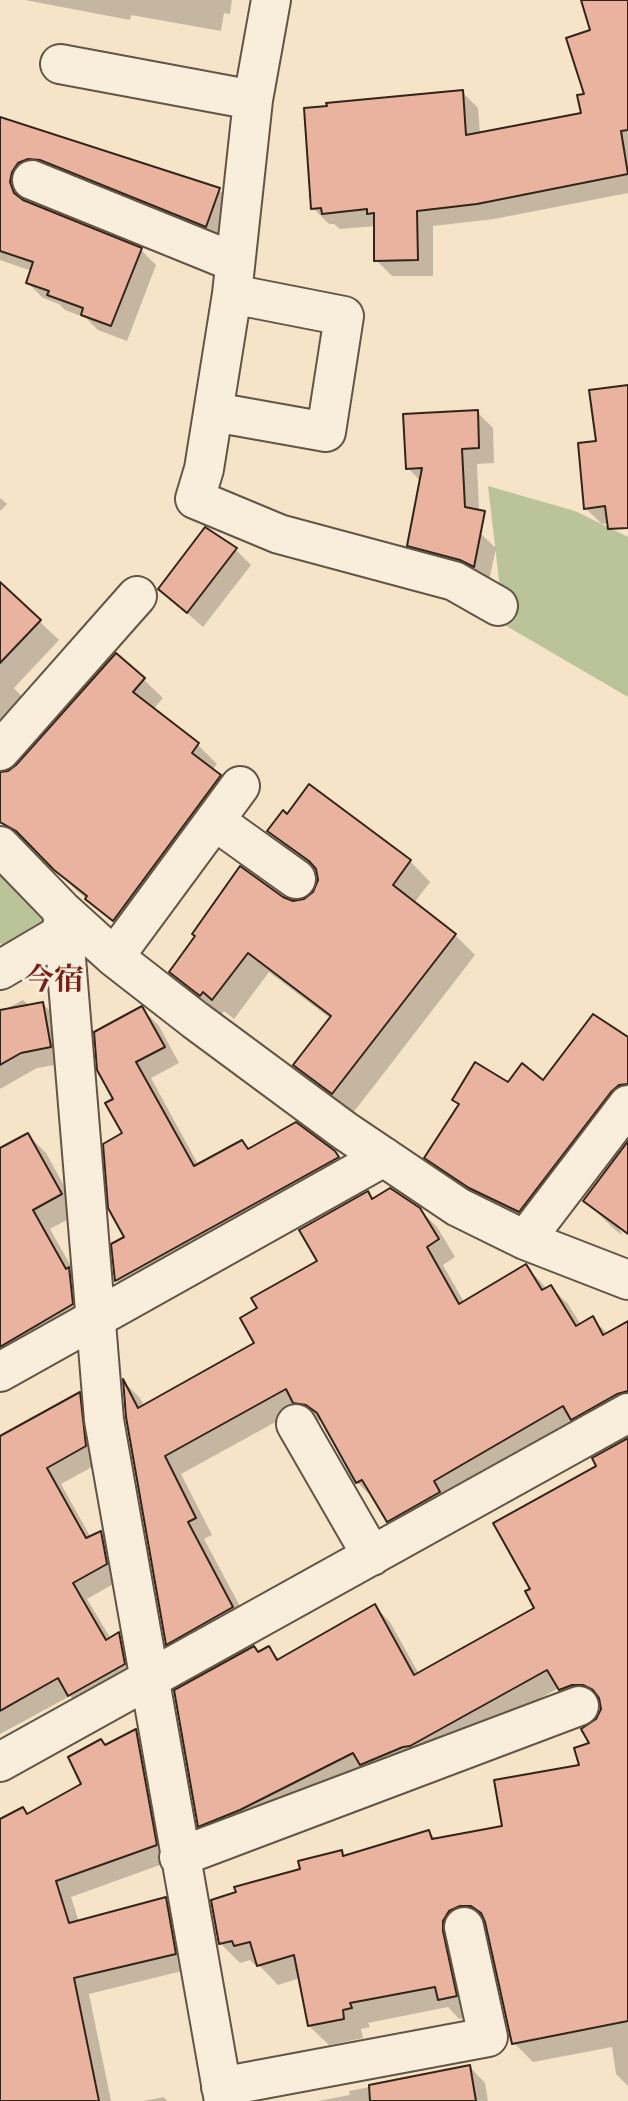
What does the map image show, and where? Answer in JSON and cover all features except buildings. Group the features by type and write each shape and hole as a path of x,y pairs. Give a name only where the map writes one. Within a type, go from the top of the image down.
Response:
{"street":[{"path":"271,0 253,100 233,278 214,412 204,469 195,499 279,534 454,581 498,606"},
{"path":"60,64 253,100"},
{"path":"32,180 233,278 344,316 326,432 214,412"},
{"path":"0,751 136,596"},
{"path":"114,957 240,786"},
{"path":"215,821 296,879"},
{"path":"0,846 62,922 114,957 252,1062 384,1157 458,1207 525,1240 628,1280"},
{"path":"0,970 62,922"},
{"path":"62,922 104,1420 223,2094 488,2037 464,1927"},
{"path":"525,1240 628,1105"},
{"path":"0,1372 384,1157"},
{"path":"0,1762 627,1415"},
{"path":"296,1424 372,1556"},
{"path":"180,1857 579,1706"}],"green space":[{"path":"488,486 575,511 628,537 628,697 491,617 501,597"},
{"path":"0,846 62,910 17,960 0,943"}],"district":[{"name":"今宿","path":"54,982"}]}
